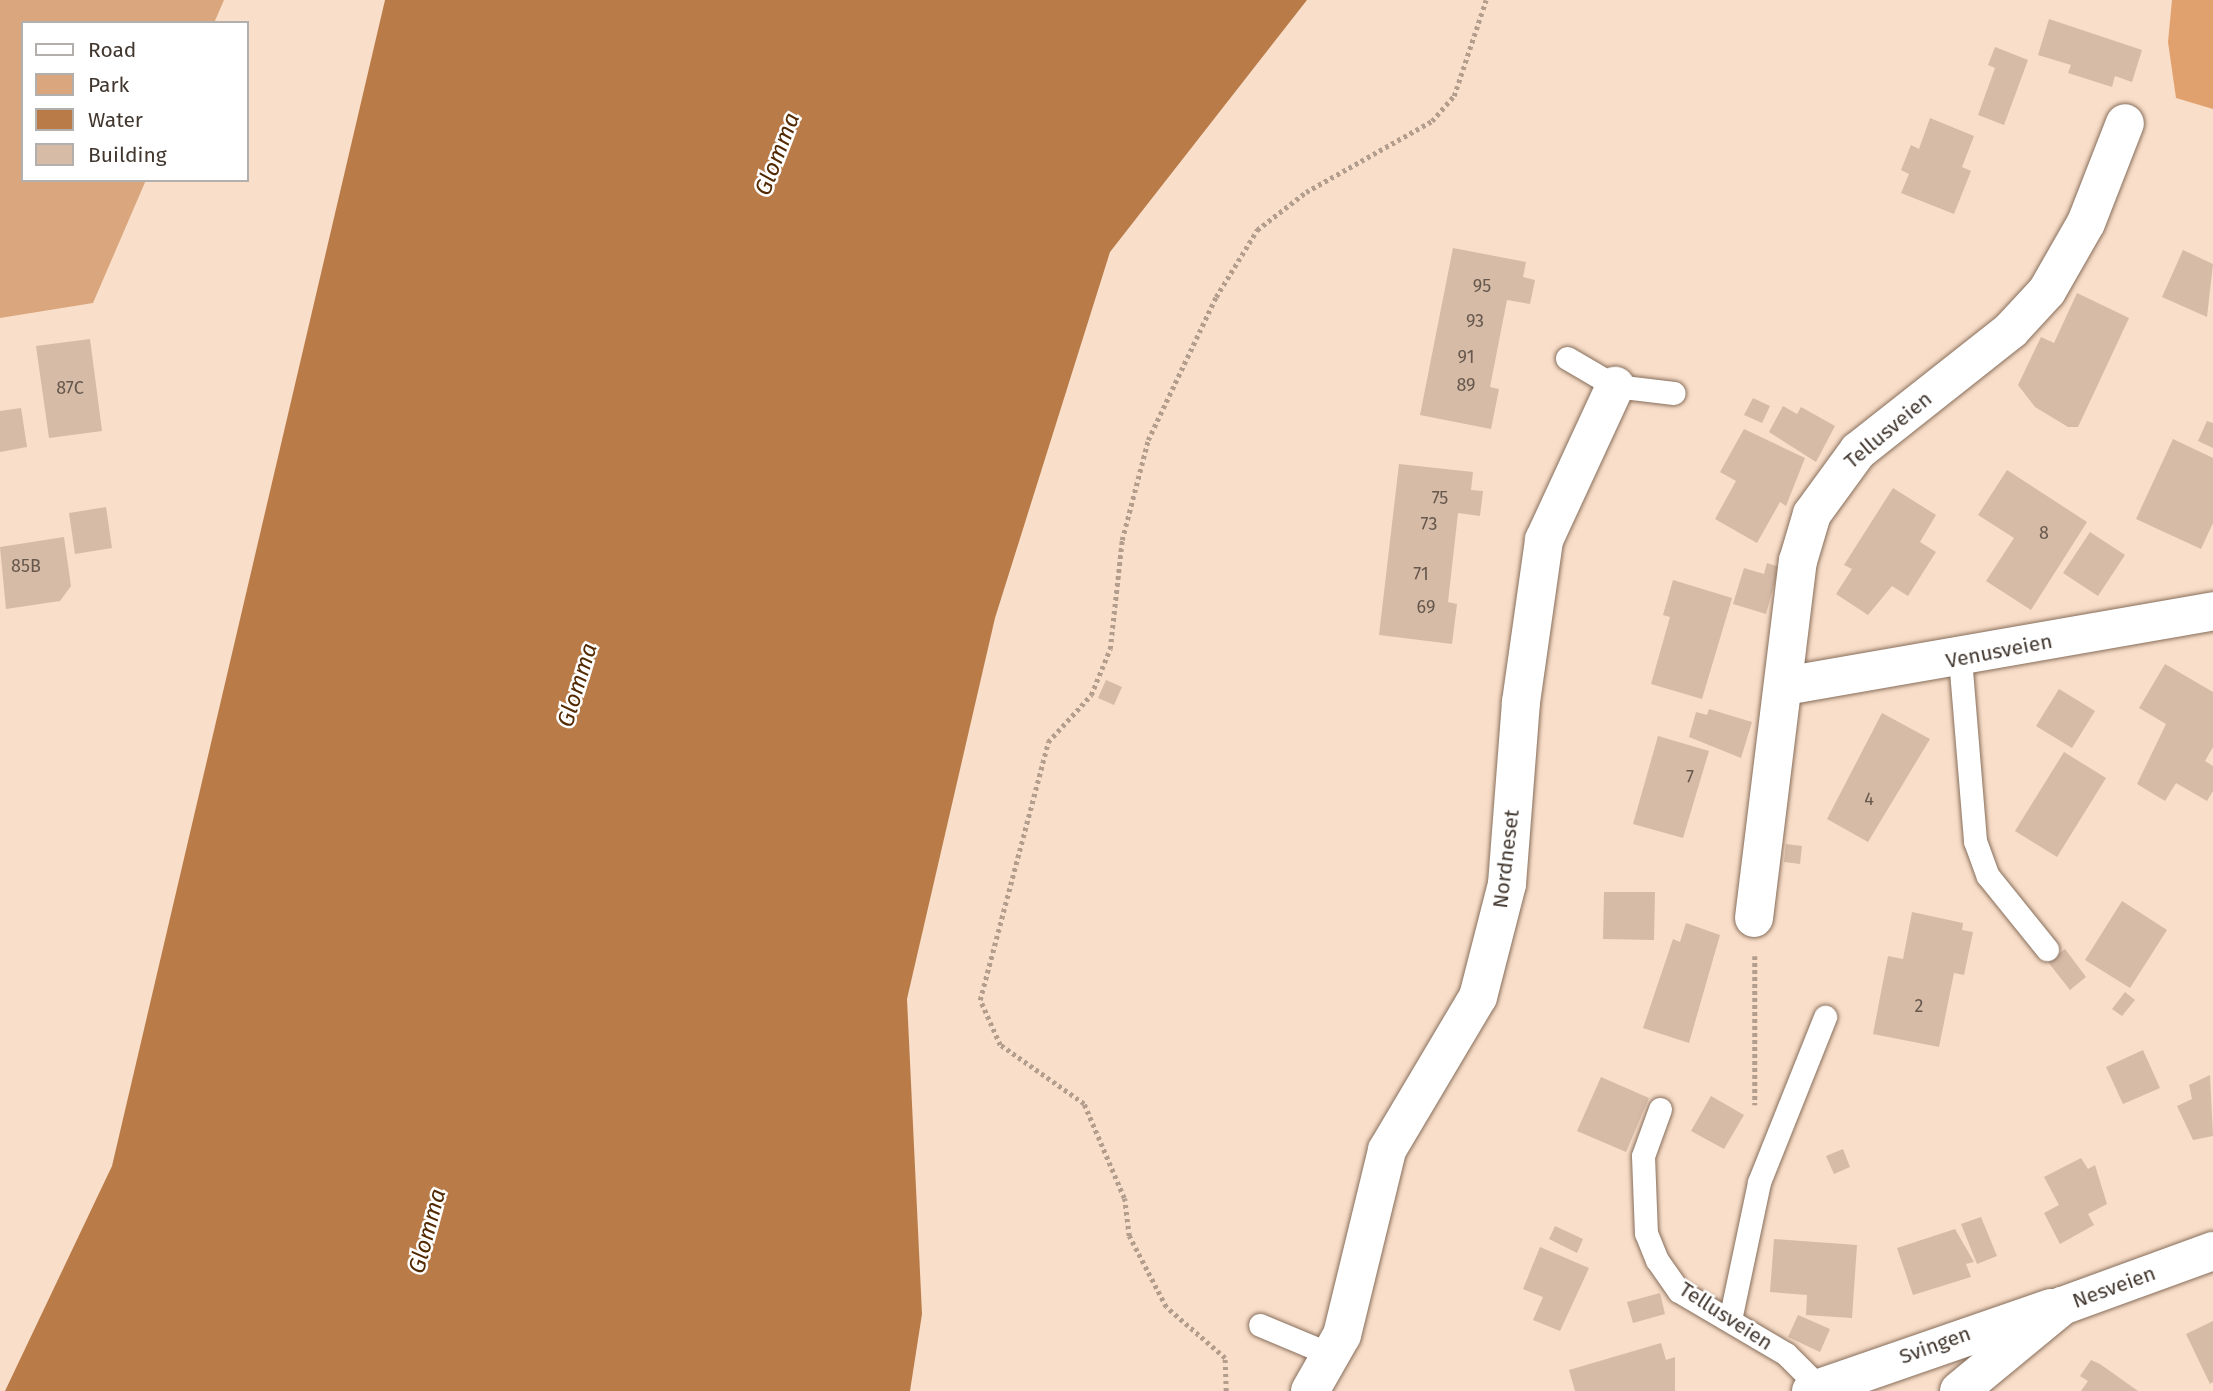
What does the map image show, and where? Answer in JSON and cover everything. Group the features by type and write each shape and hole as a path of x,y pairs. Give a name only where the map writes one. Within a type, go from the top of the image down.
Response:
{"street":[{"name":"Tellusveien","path":"1754,918 1785,686 1798,562 1823,493 1858,451 2011,330 2047,291 2086,223 2125,123"},
{"name":"Nordneset","path":"1310,1391 1334,1356 1387,1150 1478,997 1507,884 1521,702 1542,548 1615,386"},
{"name":"Venusveien","path":"1785,686 1961,659 2213,611"},
{"name":"Nesveien","path":"1974,1386 2062,1306 2213,1251"},
{"name":"Svingen","path":"1830,1387 2001,1320 2062,1306"}],"lane":[{"path":"1567,358 1615,386 1674,393"},
{"path":"1961,659 1975,841 1988,876 2048,949"},
{"path":"1731,1320 1759,1182 1825,1017"},
{"name":"Tellusveien","path":"1660,1109 1643,1156 1646,1233 1679,1291 1787,1354 1830,1387"},
{"path":"1260,1325 1334,1356"}],"path":[{"path":"1226,1391 1225,1358 1166,1307 1129,1236 1124,1198 1084,1104 1000,1045 980,1000 1048,742 1091,695 1110,649 1122,540 1147,440 1216,297 1257,230 1306,191 1432,121 1454,96 1486,0"},
{"path":"1754,918 1751,1054 1757,1122"}],"green space":[{"path":"0,0 224,0 215,21 21,21 21,182 145,182 93,303 0,318"}],"shaded area":[{"path":"2172,0 2213,0 2213,109 2176,98 2168,42"}],"water":[{"name":"Glomma","path":"385,0 1307,0 1110,252 995,618 907,999 922,1314 910,1391 5,1391 112,1166"}],"building":[{"path":"2049,19 2142,50 2132,82 2115,76 2112,87 2068,73 2071,65 2038,55"},
{"path":"1995,47 2028,60 2004,125 1978,115 1995,68 1988,65"},
{"path":"1930,118 1974,136 1962,167 1971,171 1954,214 1901,193 1909,174 1901,170 1911,145 1919,149"},
{"path":"1453,248 1526,262 1523,277 1535,280 1530,304 1507,300 1490,387 1499,389 1491,429 1420,415"},
{"path":"2183,250 2213,264 2207,317 2162,297"},
{"path":"2077,293 2129,318 2078,427 2068,427 2035,407 2018,385 2041,337 2054,343"},
{"path":"90,339 102,431 49,438 36,346"},
{"path":"1753,398 1770,406 1762,423 1744,415"},
{"path":"1783,406 1797,414 1801,407 1835,426 1816,462 1769,432"},
{"path":"21,408 27,447 0,452 0,411"},
{"path":"2207,421 2213,423 2213,448 2198,441"},
{"path":"1744,429 1805,458 1786,506 1780,502 1757,543 1715,519 1736,481 1720,472"},
{"path":"2173,439 2213,458 2213,523 2201,549 2136,519"},
{"path":"1399,464 1473,472 1471,490 1483,491 1480,516 1458,513 1448,602 1457,604 1452,644 1379,635"},
{"path":"2007,470 2087,522 2031,610 1986,581 2014,538 1978,515"},
{"path":"1893,488 1936,515 1920,542 1936,552 1908,596 1892,586 1868,615 1836,594 1852,569 1844,565"},
{"path":"106,507 112,548 75,554 69,513"},
{"path":"2090,532 2125,555 2098,596 2063,573"},
{"path":"64,537 71,586 60,601 6,609 0,547"},
{"path":"1767,563 1779,567 1766,614 1733,604 1744,568 1764,574"},
{"path":"1673,580 1732,598 1702,699 1651,684 1670,617 1663,615"},
{"path":"2165,664 2213,692 2213,747 2205,761 2213,766 2213,791 2207,801 2176,783 2165,801 2137,784 2166,724 2139,708"},
{"path":"1106,680 1122,687 1114,705 1098,698"},
{"path":"2059,689 2095,711 2072,748 2036,726"},
{"path":"1709,709 1752,722 1741,758 1689,737 1696,712 1707,715"},
{"path":"1882,713 1930,739 1868,842 1827,819"},
{"path":"1658,736 1709,751 1683,838 1633,824"},
{"path":"2064,752 2106,778 2057,857 2015,831"},
{"path":"1786,844 1802,846 1800,864 1784,862"},
{"path":"1604,892 1655,892 1654,940 1603,939"},
{"path":"2122,901 2167,930 2130,988 2085,960"},
{"path":"1912,912 1963,923 1962,930 1973,932 1964,975 1954,973 1939,1047 1873,1034 1888,956 1903,959"},
{"path":"1686,923 1720,935 1689,1043 1643,1028 1673,939 1680,942"},
{"path":"2065,949 2086,977 2070,990 2048,962"},
{"path":"2125,992 2135,1000 2122,1016 2112,1009"},
{"path":"2143,1050 2160,1088 2123,1104 2106,1067"},
{"path":"2210,1075 2213,1136 2193,1140 2177,1106 2192,1099 2189,1085"},
{"path":"1601,1077 1649,1098 1626,1152 1577,1131"},
{"path":"1711,1096 1744,1115 1724,1149 1691,1131"},
{"path":"1843,1149 1850,1167 1834,1174 1826,1156"},
{"path":"2081,1158 2088,1169 2095,1165 2107,1204 2088,1214 2094,1225 2060,1244 2044,1213 2059,1205 2044,1177"},
{"path":"1981,1217 1997,1256 1977,1264 1961,1224"},
{"path":"1555,1226 1583,1239 1577,1253 1549,1239"},
{"path":"1955,1229 1974,1262 1966,1264 1971,1277 1913,1295 1897,1248"},
{"path":"1774,1239 1857,1245 1852,1318 1806,1315 1807,1295 1770,1292"},
{"path":"1540,1247 1589,1268 1560,1331 1533,1320 1543,1297 1523,1289"},
{"path":"1660,1293 1665,1314 1633,1323 1627,1302"},
{"path":"1798,1315 1830,1329 1820,1352 1788,1337"},
{"path":"2213,1321 2213,1382 2210,1384 2186,1334"},
{"path":"1661,1343 1666,1360 1675,1357 1675,1391 1575,1391 1569,1370"},
{"path":"2091,1360 2138,1391 2081,1391 2088,1381 2080,1376"}]}
